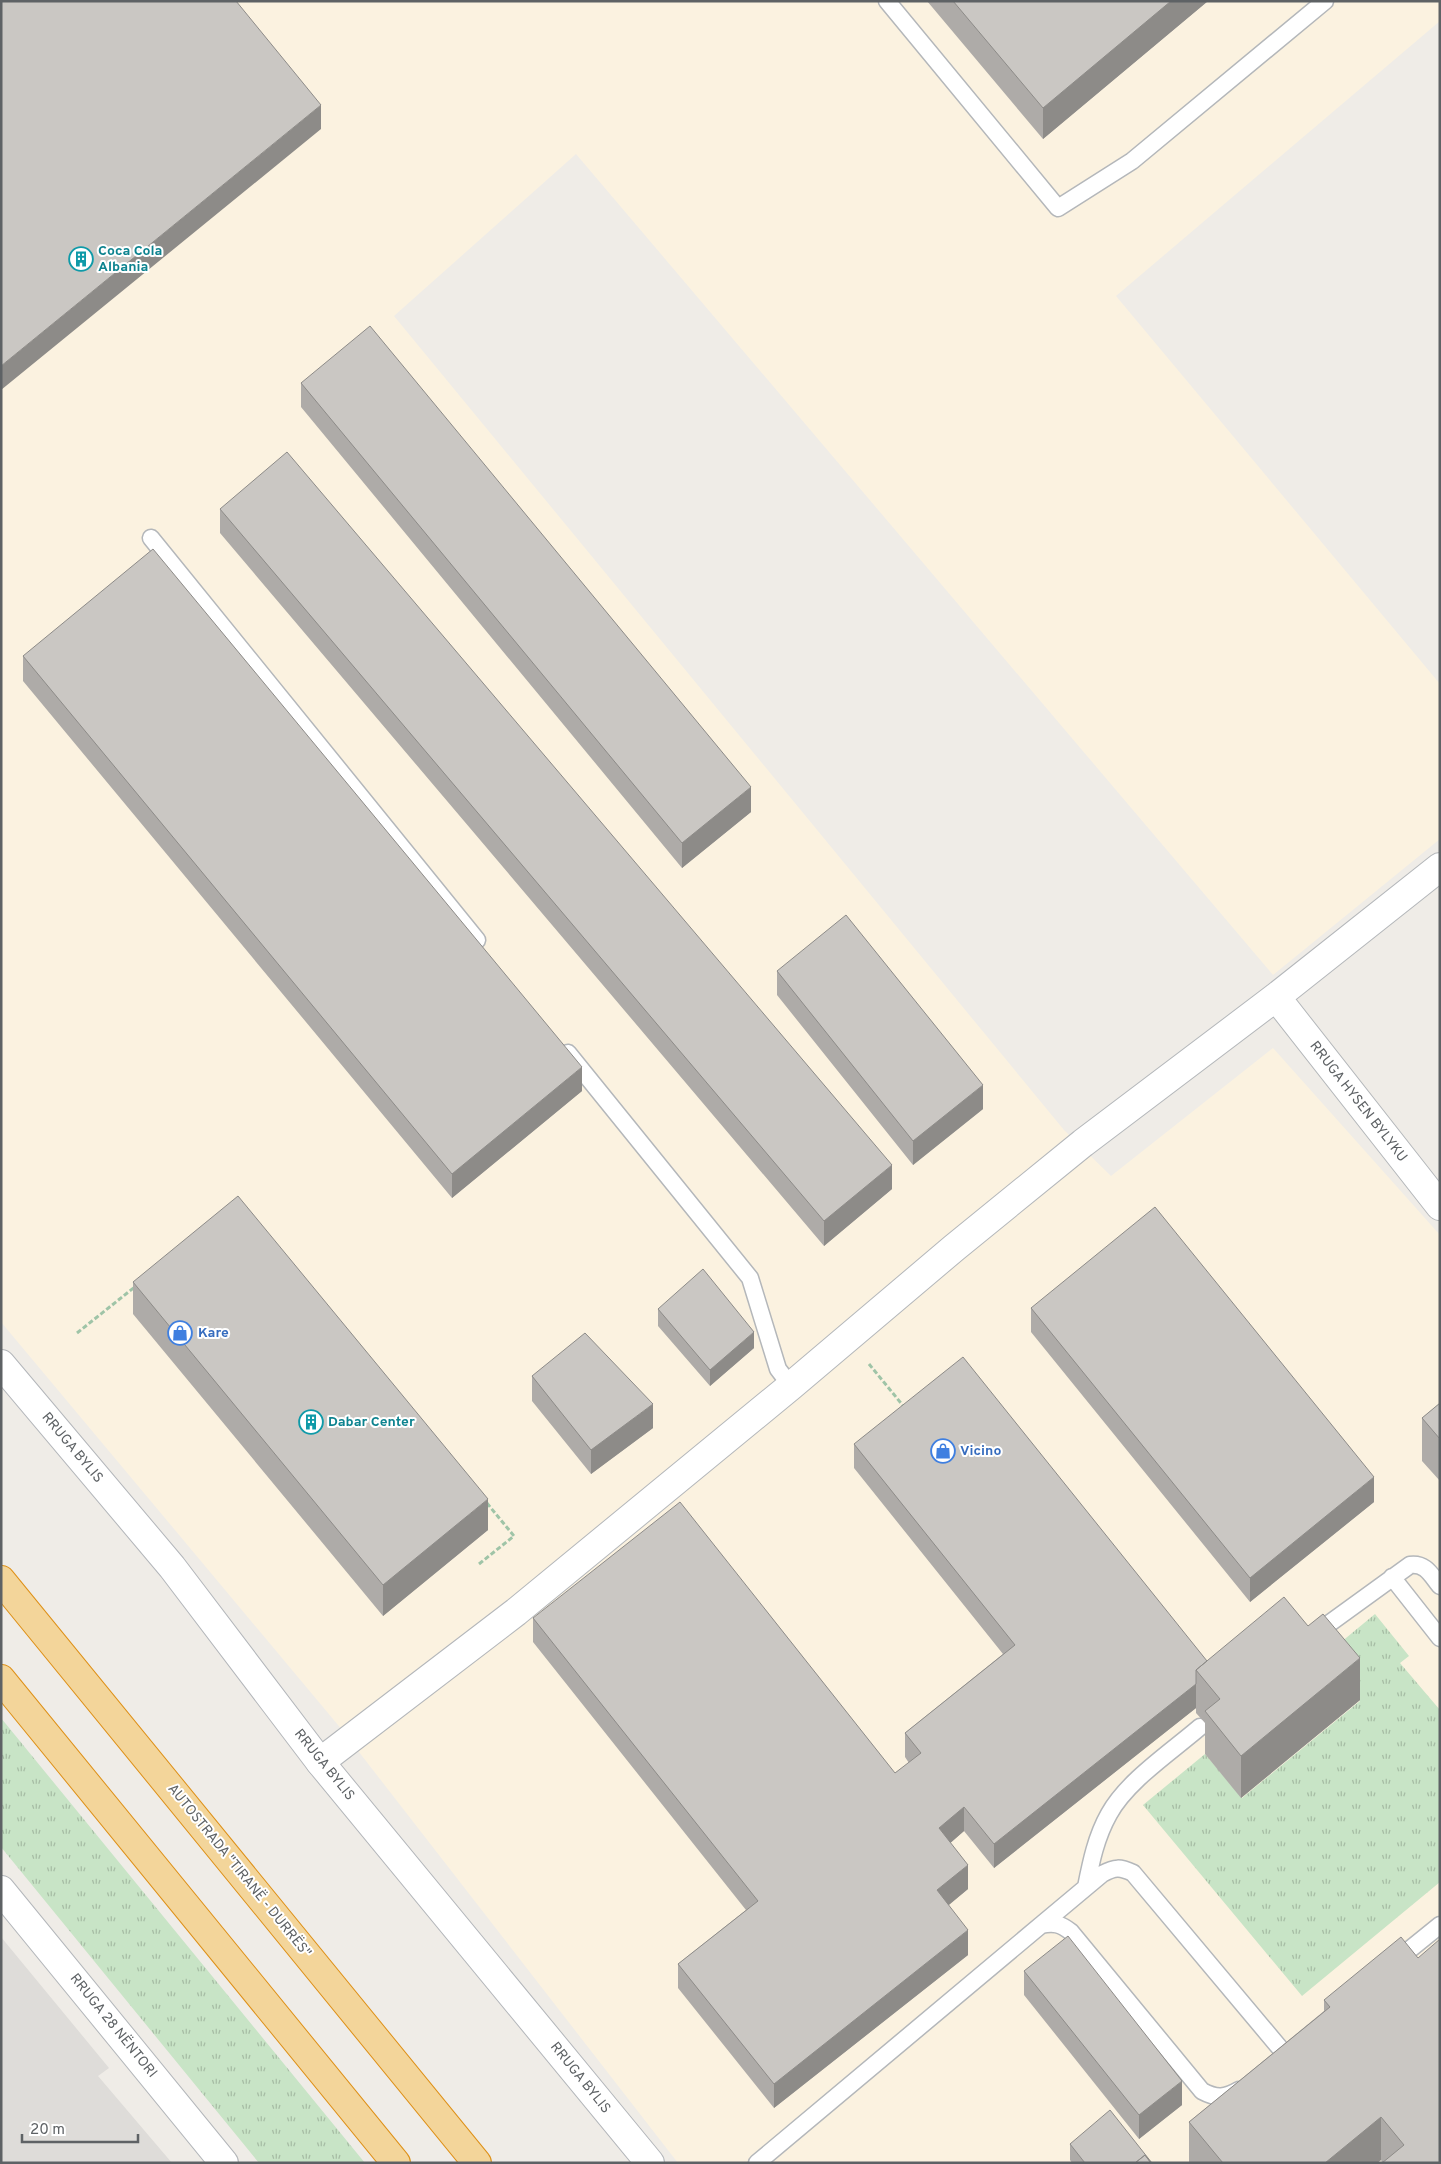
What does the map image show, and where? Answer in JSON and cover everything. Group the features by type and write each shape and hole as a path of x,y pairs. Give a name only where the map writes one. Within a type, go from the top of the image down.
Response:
{"highway":[{"name":"AUTOSTRADA \"TIRANË - DURRËS\"","path":"1,1580 477,2163"},
{"path":"1,1679 396,2163"}],"street":[{"path":"320,1762 516,1612 1083,1143 1276,997 1440,867"},
{"name":"RRUGA HYSEN BYLYKU","path":"1276,997 1440,1206"},
{"name":"RRUGA BYLIS","path":"1,1364 172,1568 320,1762 650,2163"},
{"name":"RRUGA 28 NËNTORI","path":"1,1890 224,2163"}],"lane":[{"path":"887,1 1058,208 1132,160 1325,1"},
{"path":"151,538 488,954"},
{"path":"557,1039 750,1278 778,1369 791,1386"},
{"path":"1300,1645 1410,1565 1418,1564 1424,1566 1440,1586"},
{"path":"1392,1577 1440,1638"},
{"path":"1086,1887 1102,1828 1114,1807 1136,1781 1200,1727"},
{"path":"757,2163 1086,1887 1102,1874 1114,1868 1122,1868 1133,1873 1284,2053"},
{"path":"1041,1925 1052,1922 1062,1925 1071,1932 1194,2084 1202,2091 1208,2095 1228,2097 1255,2077"},
{"path":"1380,1974 1440,1925"},
{"path":"1269,2065 1299,2040"}],"path":[{"path":"77,1334 138,1283"},
{"path":"848,1338 908,1413"},
{"path":"479,1564 514,1536 483,1498"}],"shaded area":[{"path":"1,1 1440,1 1440,21 1116,296 1440,684 1440,839 1273,975 576,154 394,316 1064,1130 1111,1176 1273,1048 1440,1235 1440,2163 678,2163 338,1725 1,1322"},
{"path":"1,1937 109,2068 98,2076 172,2163 1,2163"}],"green space":[{"path":"1375,1614 1409,1656 1400,1663 1440,1710 1440,1882 1302,1996 1143,1805 1205,1754 1242,1798 1360,1701 1323,1657"},
{"path":"1,1718 365,2163 259,2163 1,1847"}],"building":[{"name":"Coca Cola Albania","path":"1,1 236,1 321,105 1,366"},
{"path":"953,1 1171,1 1043,108"},
{"path":"370,326 751,787 682,843 301,383"},
{"path":"287,452 892,1165 824,1221 220,509"},
{"path":"153,549 582,1067 452,1174 23,656"},
{"path":"846,915 983,1085 913,1141 777,971"},
{"name":"Dabar Center","path":"238,1196 488,1499 383,1585 133,1282"},
{"path":"1155,1207 1374,1477 1250,1578 1031,1308"},
{"path":"703,1269 754,1332 710,1370 658,1309"},
{"path":"585,1333 653,1404 591,1450 532,1376"},
{"path":"963,1357 1207,1661 1196,1670 1196,1684 994,1844 964,1807 939,1828 968,1865 937,1890 968,1930 774,2084 678,1964 758,1901 533,1618 680,1502 895,1773 921,1753 905,1733 1015,1645 854,1444"},
{"path":"1440,1403 1440,1439 1422,1418"},
{"path":"1284,1597 1308,1626 1323,1614 1360,1658 1241,1756 1205,1711 1220,1699 1196,1670"},
{"path":"1068,1936 1182,2081 1139,2115 1024,1971"},
{"path":"1401,1937 1418,1958 1440,1939 1440,2163 1382,2163 1404,2145 1381,2117 1325,2163 1223,2163 1189,2122 1330,2007 1324,2000"},
{"path":"1110,2110 1152,2163 1145,2155 1135,2163 1085,2163 1070,2144"},
{"path":"1145,2155 1151,2163 1135,2163"}],"place":[{"name":"Coca Cola Albania","path":"81,259"},
{"name":"Kare","path":"180,1333"},
{"name":"Dabar Center","path":"311,1422"},
{"name":"Vicino","path":"943,1451"}]}
